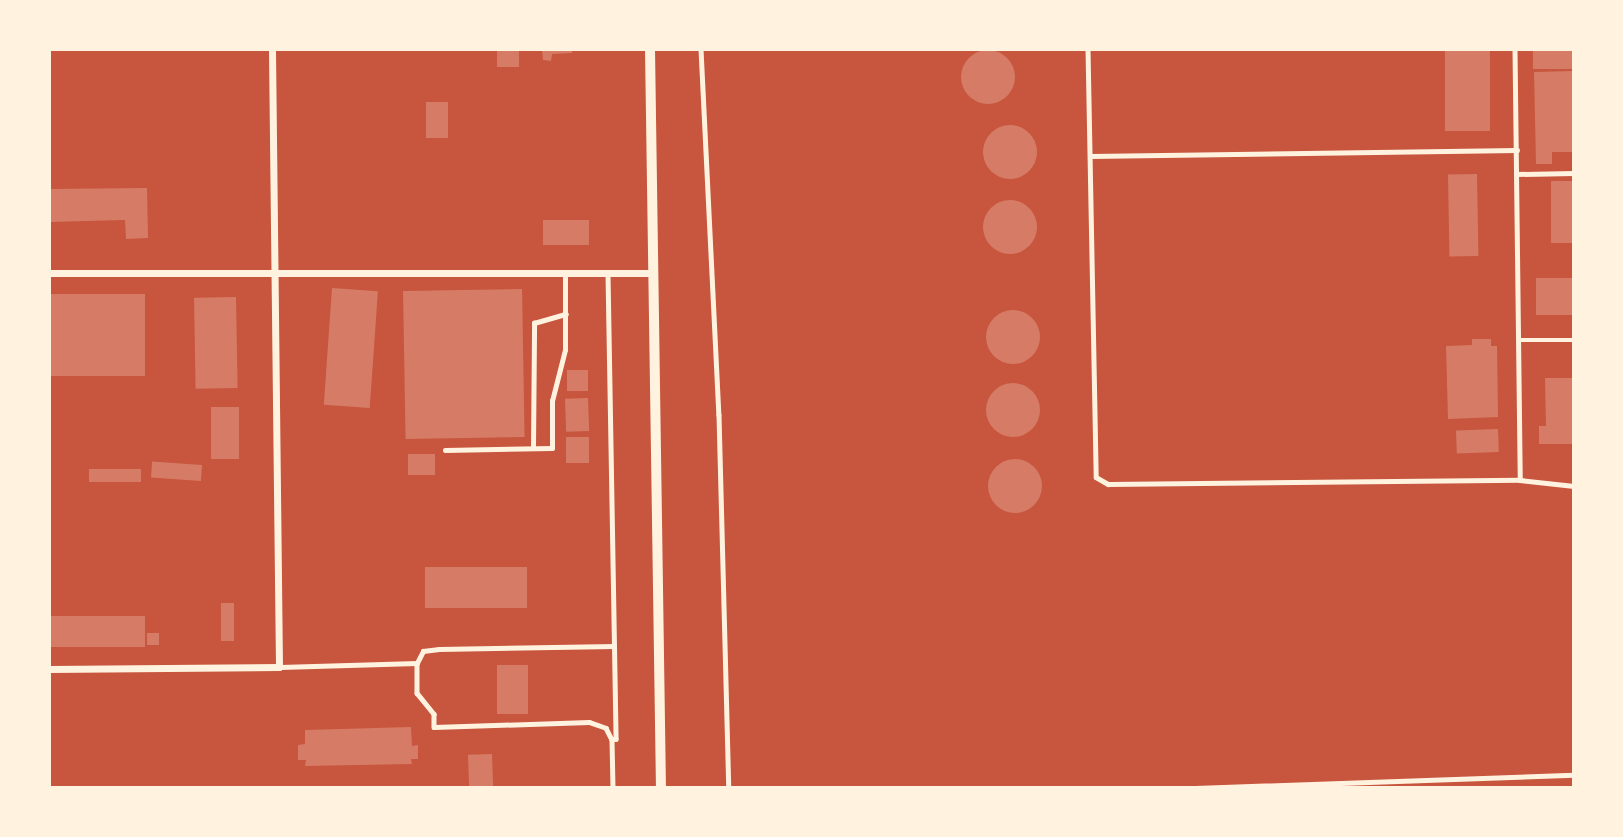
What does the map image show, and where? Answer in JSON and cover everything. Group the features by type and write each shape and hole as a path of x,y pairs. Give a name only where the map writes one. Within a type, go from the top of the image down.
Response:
{"street":[{"path":"49,668 279,667 272,49"},
{"path":"650,49 661,788"},
{"path":"49,273 653,273"}],"lane":[{"path":"701,49 719,415 729,788"},
{"path":"1088,49 1094,471 1101,480 1520,481 1574,486"},
{"path":"1515,49 1520,481"},
{"path":"1090,156 1517,150"},
{"path":"1517,174 1574,173"},
{"path":"445,450 552,448 552,401 565,350 565,273"},
{"path":"608,273 616,738 612,740"},
{"path":"533,448 534,323 566,314"},
{"path":"1519,340 1574,340"},
{"path":"613,788 612,740 606,729 589,722 434,727 434,714 417,693 417,663 423,650 614,646"},
{"path":"279,667 417,663"},
{"path":"1195,788 1574,775"}],"building":[{"path":"497,49 519,49 519,67 497,67"},
{"path":"542,49 572,49 572,53 552,54 551,61 543,60"},
{"path":"1445,49 1490,49 1490,131 1445,131"},
{"path":"1533,49 1574,49 1574,69 1533,69"},
{"path":"993,50 1003,54 1011,62 1015,77 1011,92 1003,100 983,104 973,100 965,92 961,72 965,62 973,54"},
{"path":"1574,71 1574,152 1552,152 1552,164 1536,164 1534,72"},
{"path":"426,102 448,102 448,138 426,138"},
{"path":"1015,125 1025,129 1033,137 1037,152 1033,167 1025,175 1005,179 995,175 987,167 983,147 987,137 995,129"},
{"path":"1477,174 1478,256 1449,256 1448,175"},
{"path":"1551,181 1574,181 1574,243 1551,243"},
{"path":"147,188 148,238 126,239 125,220 49,222 49,189"},
{"path":"1015,200 1025,204 1033,212 1037,227 1033,242 1025,250 1005,254 995,250 987,242 983,222 987,212 995,204"},
{"path":"543,220 589,220 589,245 543,245"},
{"path":"1536,278 1574,278 1574,315 1536,315"},
{"path":"332,288 378,291 370,408 324,405"},
{"path":"522,289 525,437 406,439 403,291"},
{"path":"49,294 145,294 145,376 49,376"},
{"path":"236,297 238,388 196,389 194,298"},
{"path":"1018,310 1028,314 1036,322 1040,337 1036,352 1028,360 1008,364 998,360 990,352 986,332 990,322 998,314"},
{"path":"1472,339 1491,339 1491,346 1497,346 1498,417 1448,419 1446,346 1472,345"},
{"path":"567,370 588,370 588,391 567,391"},
{"path":"1545,378 1574,378 1574,444 1539,444 1539,426 1546,426"},
{"path":"1018,383 1028,387 1036,395 1040,410 1036,425 1028,433 1008,437 998,433 990,425 986,405 990,395 998,387"},
{"path":"588,398 589,431 566,432 565,399"},
{"path":"211,407 239,407 239,459 211,459"},
{"path":"1498,429 1499,452 1457,453 1456,430"},
{"path":"566,437 589,437 589,463 566,463"},
{"path":"408,454 435,454 435,475 408,475"},
{"path":"1020,459 1030,463 1038,471 1042,486 1038,501 1030,509 1010,513 1000,509 992,501 988,481 992,471 1000,463"},
{"path":"152,462 202,465 201,481 151,477"},
{"path":"89,469 141,469 141,482 89,482"},
{"path":"425,567 527,567 527,608 425,608"},
{"path":"221,603 234,603 234,641 221,641"},
{"path":"49,616 145,616 145,647 49,647"},
{"path":"147,633 159,633 159,645 147,645"},
{"path":"497,665 528,665 528,714 497,714"},
{"path":"411,727 412,746 418,745 418,759 411,759 412,764 305,766 306,760 298,760 298,745 305,744 305,730"},
{"path":"492,754 493,788 469,788 468,755"}]}
